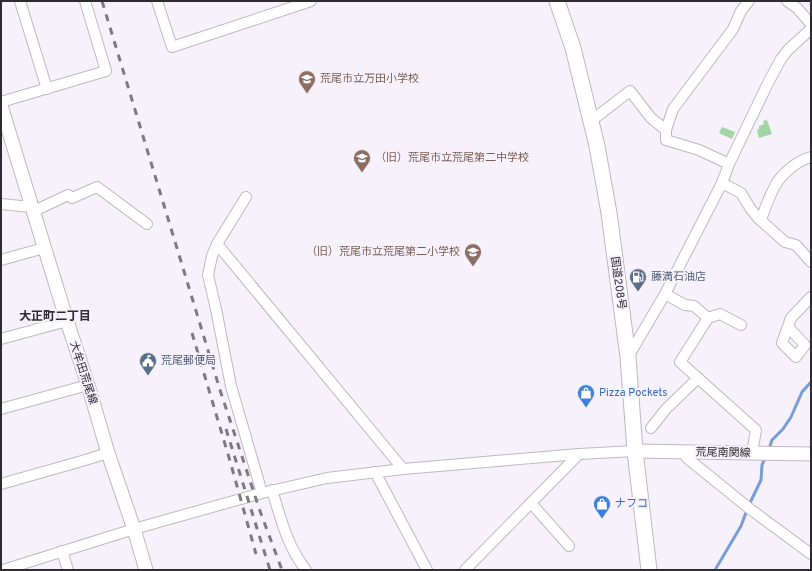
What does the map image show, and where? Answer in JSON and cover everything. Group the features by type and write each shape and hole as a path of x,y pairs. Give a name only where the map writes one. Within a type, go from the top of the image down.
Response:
{"highway":[{"name":"国道208号","path":"557,1 573,48 591,121 597,146 608,213 628,356 635,451 649,570"}],"main road":[{"name":"大牟田荒尾線","path":"1,106 66,321 88,385 108,453 146,570"},
{"name":"荒尾南関線","path":"635,451 811,454"}],"street":[{"path":"20,1 47,89"},
{"path":"1,102 106,71 85,1"},
{"path":"157,1 172,47 311,1"},
{"path":"729,164 699,150 666,140 666,130 673,109 733,29 741,11 749,1"},
{"path":"787,1 811,24"},
{"path":"628,356 665,294 722,182 729,164 768,83 788,50 811,29"},
{"path":"591,121 630,91 651,118 666,130"},
{"path":"760,220 776,184 796,164 806,158 811,157"},
{"path":"722,182 742,193 750,208 760,220 785,242 796,245 811,262"},
{"path":"1,204 32,209 68,195 72,198 97,187 147,224"},
{"path":"246,197 217,244 212,256 208,275 216,309 230,386 267,492 287,540 298,560 306,570"},
{"path":"217,244 403,469"},
{"path":"1,260 44,248"},
{"path":"665,294 685,305 694,306 708,318"},
{"path":"788,327 791,318 811,297"},
{"path":"741,325 720,314 708,318 680,362 756,430 752,453"},
{"path":"1,339 66,321"},
{"path":"651,428 666,408 698,378"},
{"path":"1,409 88,385"},
{"path":"3,570 62,551 267,492 327,478 403,469 579,454 635,451"},
{"path":"689,452 687,458 750,509 811,554"},
{"path":"1,484 108,453"},
{"path":"465,570 579,454"},
{"path":"375,472 427,570"},
{"path":"531,503 569,546"},
{"path":"62,551 68,570"}],"green space":[{"path":"767,120 772,134 759,138 757,130 759,129 759,126 764,124 763,121"},
{"path":"722,127 735,132 732,139 719,133"}],"waterway":[{"path":"769,449 772,440 783,429 791,417 802,392 811,382"},
{"path":"749,505 761,480 762,465 766,456"},
{"path":"715,570 741,526 747,510"}],"railway":[{"path":"102,1 220,390 260,511 282,570"},
{"path":"192,333 256,554"},
{"path":"226,429 270,570"}],"place":[{"name":"荒尾市立万田小学校","path":"307,94"},
{"name":"（旧）荒尾市立荒尾第二中学校","path":"362,173"},
{"name":"（旧）荒尾市立荒尾第二小学校","path":"473,267"},
{"name":"藤満石油店","path":"638,292"},
{"name":"荒尾郵便局","path":"148,376"},
{"name":"Pizza Pockets","path":"586,408"},
{"name":"ナフコ","path":"602,519"}],"district":[{"name":"大正町二丁目","path":"55,317"}]}
